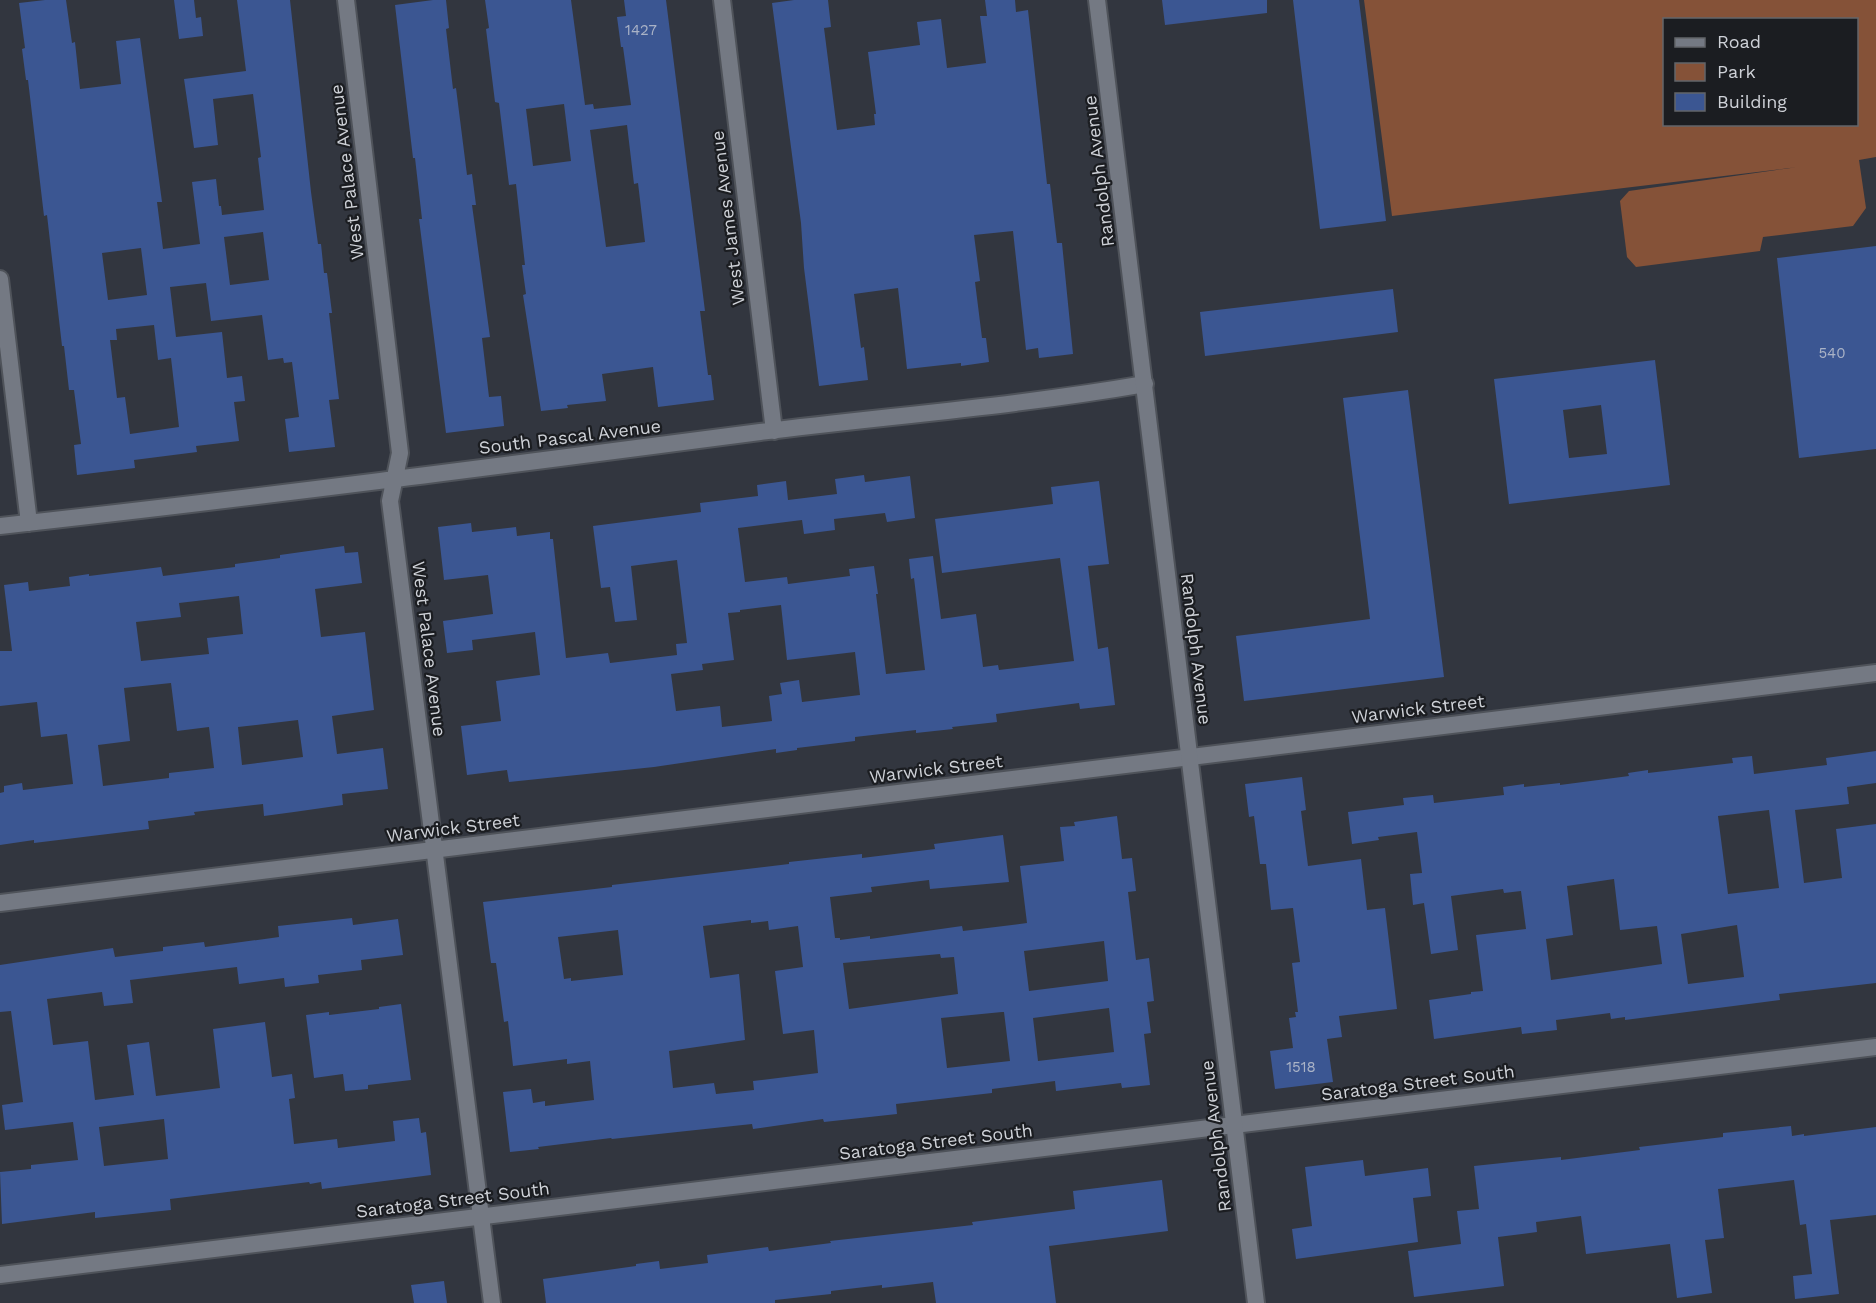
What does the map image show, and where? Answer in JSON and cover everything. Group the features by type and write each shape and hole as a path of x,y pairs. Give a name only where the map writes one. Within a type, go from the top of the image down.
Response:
{"street":[{"name":"West Palace Avenue","path":"346,0 400,453 390,501 492,1303"},
{"name":"West James Avenue","path":"722,0 774,431"},
{"name":"Randolph Avenue","path":"1097,0 1256,1303"},
{"path":"0,279 29,523"},
{"name":"South Pascal Avenue","path":"0,526 967,409 1145,384"},
{"name":"Warwick Street","path":"0,903 1876,673"},
{"name":"Saratoga Street South","path":"0,1275 1876,1047"}],"green space":[{"path":"1364,0 1876,0 1876,157 1859,160 1866,208 1853,226 1763,237 1760,251 1636,267 1627,257 1620,201 1629,191 1798,167 1392,216"}],"building":[{"path":"66,0 72,43 75,42 80,89 121,84 116,41 140,38 162,202 157,202 163,249 200,244 192,182 216,179 222,215 264,210 258,158 261,157 253,94 213,99 218,145 194,148 184,79 246,71 237,0 290,0 311,192 318,244 321,244 324,273 327,273 332,313 329,313 339,399 329,400 335,447 289,452 285,419 299,417 292,362 284,363 283,358 268,360 262,315 211,321 206,283 170,287 176,337 222,332 227,378 242,376 245,401 234,402 239,441 196,446 197,452 134,460 135,468 77,475 74,445 81,444 74,390 69,390 64,346 62,346 47,215 44,216 28,80 26,80 22,49 25,48 19,3","holes":["263,232 269,280 230,285 224,237","141,248 147,295 108,300 102,253","154,325 158,360 171,358 179,427 130,434 125,397 117,398 110,340 117,340 116,329"]},
{"path":"174,0 194,0 196,18 201,17 203,36 179,39"},
{"path":"446,0 449,28 446,29 453,89 456,88 467,175 472,174 476,205 472,205 490,337 482,338 489,397 501,396 504,426 446,433 395,5"},
{"path":"485,0 571,0 585,105 593,104 594,109 631,105 617,17 626,16 624,0 666,0 705,311 700,311 708,375 711,375 714,400 658,407 653,367 602,374 606,401 567,405 568,408 541,411 523,295 526,294 522,265 525,265 516,184 509,185 499,103 495,102 486,29 489,28","holes":["564,104 571,161 533,166 526,109","627,125 634,184 638,183 645,242 606,247 590,130"]},
{"path":"794,0 828,0 831,27 824,28 837,130 875,125 874,114 876,114 868,52 920,45 917,22 941,19 947,68 986,63 980,16 987,16 985,0 1015,0 1016,12 1028,10 1047,184 1050,184 1057,243 1062,243 1073,354 1039,358 1038,348 1026,350 1013,231 974,235 980,281 975,282 982,338 986,338 989,362 907,369 898,288 854,294 868,380 819,386 804,268 801,223 772,3"},
{"path":"1162,0 1267,0 1267,13 1165,25"},
{"path":"1293,0 1359,0 1386,221 1320,229"},
{"path":"1876,246 1876,449 1799,458 1777,258"},
{"path":"1393,289 1398,332 1205,356 1200,312"},
{"path":"1655,360 1670,485 1509,504 1494,379","holes":["1601,405 1607,454 1569,458 1563,410"]},
{"path":"1408,390 1444,677 1244,701 1236,636 1370,619 1343,398"},
{"path":"864,475 865,482 910,476 915,518 887,522 885,513 834,519 835,530 804,534 802,520 738,528 745,582 787,577 788,584 850,576 849,569 874,566 886,674 925,670 914,578 911,579 909,559 933,556 941,619 976,614 983,667 998,665 999,670 1074,661 1060,558 942,573 935,519 1053,504 1051,487 1099,481 1109,564 1088,566 1098,649 1108,647 1115,705 1080,709 1079,703 996,714 997,722 952,727 953,729 916,733 916,730 855,737 855,741 797,748 797,750 776,753 776,749 654,767 509,782 507,770 467,775 461,726 501,721 496,681 540,675 535,632 472,640 473,650 447,653 443,621 493,614 488,575 444,580 438,527 471,523 472,532 516,527 517,536 550,532 550,539 553,539 566,658 608,653 610,663 677,655 676,644 687,643 677,560 631,566 637,620 615,622 610,587 601,588 593,526 701,512 700,503 758,496 757,485 786,481 788,500 837,494 835,479","holes":["781,605 787,660 855,652 860,695 802,702 799,680 780,683 782,694 769,696 772,721 722,727 720,706 676,711 671,674 703,670 702,664 734,660 728,613"]},
{"path":"344,546 345,553 358,552 362,583 315,589 321,637 365,632 374,710 332,716 337,754 383,748 388,789 342,794 343,805 264,816 263,804 194,812 195,815 148,821 149,829 0,845 0,793 4,792 4,786 22,783 23,790 73,784 67,734 41,737 37,702 0,706 0,651 12,651 4,585 28,582 29,591 70,586 69,577 89,574 89,576 161,567 163,576 235,567 235,564 280,558 280,555","holes":["239,596 243,634 207,638 209,654 141,661 136,622 181,617 179,603","171,683 177,731 209,727 214,768 169,773 169,778 103,786 98,745 130,741 124,688","298,720 303,757 242,765 238,727"]},
{"path":"1876,751 1876,783 1847,787 1849,804 1795,810 1804,883 1842,878 1836,829 1876,824 1876,983 1779,994 1780,1000 1625,1020 1625,1017 1611,1019 1610,1013 1556,1020 1557,1030 1522,1034 1521,1027 1434,1039 1429,1000 1483,991 1476,935 1526,929 1521,891 1504,893 1503,889 1451,896 1458,950 1431,954 1424,903 1413,905 1410,874 1422,873 1417,832 1378,837 1379,840 1352,844 1348,812 1404,805 1403,798 1433,795 1434,803 1504,795 1503,787 1524,784 1524,787 1560,783 1560,785 1629,776 1628,773 1648,770 1648,773 1733,763 1732,758 1752,756 1754,774 1827,765 1826,758","holes":["1769,810 1779,888 1728,894 1718,816","1614,879 1620,930 1657,926 1662,964 1551,980 1546,939 1573,935 1567,886","1737,925 1744,977 1688,984 1681,934"]},
{"path":"1302,777 1306,810 1301,811 1308,866 1361,859 1367,910 1385,908 1397,1009 1339,1016 1342,1037 1327,1039 1333,1082 1275,1089 1270,1051 1293,1048 1289,1018 1296,1017 1295,1012 1298,1012 1292,963 1300,962 1293,908 1271,910 1266,864 1260,864 1254,816 1249,817 1245,784"},
{"path":"1117,816 1122,859 1132,858 1136,891 1128,892 1136,960 1149,958 1154,1001 1147,1002 1151,1033 1144,1034 1150,1085 1122,1088 1121,1083 1056,1091 1055,1081 992,1089 992,1093 896,1104 897,1114 824,1122 823,1119 753,1129 752,1124 611,1138 510,1152 503,1092 531,1089 533,1103 545,1101 545,1106 594,1100 590,1061 567,1064 567,1059 513,1066 508,1021 504,1022 496,963 491,963 483,902 789,864 789,862 862,854 862,858 935,849 934,844 1003,835 1009,882 930,889 929,880 871,887 872,892 830,897 835,938 840,938 840,940 870,936 870,939 962,926 963,931 1027,923 1020,866 1064,861 1060,827 1075,826 1074,822","holes":["751,920 751,923 768,921 769,930 798,926 803,967 775,971 783,1034 814,1030 818,1073 753,1081 754,1090 716,1094 714,1083 673,1088 669,1051 745,1040 739,974 710,978 703,926","618,930 623,975 571,981 571,978 564,979 558,937","1104,941 1108,981 1029,991 1024,951","940,954 941,958 954,957 958,994 849,1009 843,963","1109,1008 1114,1052 1038,1061 1033,1018","1004,1012 1010,1061 947,1068 941,1018"]},
{"path":"352,918 353,925 398,919 403,955 361,960 362,970 318,975 319,983 285,987 284,978 239,984 237,967 130,980 133,1003 104,1006 102,992 47,999 53,1045 88,1041 95,1100 134,1095 127,1045 149,1042 156,1096 220,1088 213,1029 265,1022 272,1077 292,1074 295,1098 289,1099 294,1144 337,1139 338,1148 395,1141 393,1121 419,1118 421,1133 426,1132 431,1175 322,1189 321,1182 310,1184 309,1182 170,1199 171,1210 95,1218 95,1212 2,1224 0,1172 31,1169 31,1165 78,1160 73,1122 5,1130 2,1105 23,1102 11,1011 0,1012 0,965 113,948 115,957 163,951 163,947 204,942 205,947 279,937 278,926","holes":["164,1119 168,1159 104,1166 99,1127"]},
{"path":"401,1004 411,1080 368,1085 368,1089 345,1091 343,1074 314,1078 306,1015 329,1012 329,1015"},
{"path":"1791,1126 1792,1136 1876,1127 1876,1215 1830,1220 1839,1294 1795,1299 1793,1276 1812,1274 1806,1224 1800,1225 1794,1180 1718,1189 1724,1238 1705,1240 1712,1293 1677,1298 1670,1244 1586,1254 1581,1216 1536,1222 1537,1232 1498,1237 1504,1286 1414,1297 1408,1251 1461,1244 1457,1211 1479,1209 1474,1166 1561,1157 1561,1160 1640,1150 1639,1147 1723,1137 1723,1133"},
{"path":"1363,1160 1365,1176 1428,1168 1431,1196 1413,1198 1418,1242 1296,1259 1292,1229 1312,1226 1305,1167"},
{"path":"1162,1180 1168,1231 1049,1246 1056,1303 936,1303 933,1282 831,1291 831,1294 775,1300 775,1303 546,1303 543,1279 659,1261 660,1269 708,1263 707,1255 768,1247 769,1251 831,1243 830,1241 973,1225 972,1222 1075,1209 1073,1191"},
{"path":"444,1281 447,1303 414,1303 411,1285"}]}
